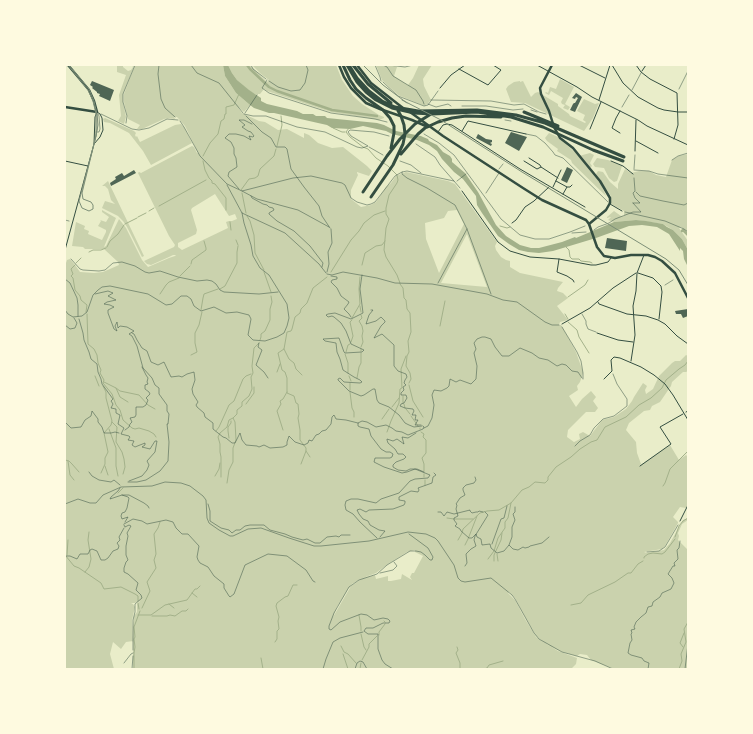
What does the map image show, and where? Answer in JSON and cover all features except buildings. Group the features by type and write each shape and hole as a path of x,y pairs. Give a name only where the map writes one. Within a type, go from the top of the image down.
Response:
{"highway":[{"path":"347,65 346,72 356,89 386,112 391,120 394,128 394,137 387,156"},
{"path":"347,65 357,82 366,92 376,100 392,108 406,112 426,114 477,111 501,112 545,123 576,136"},
{"path":"347,65 395,107 402,119 405,130 404,142 400,152 371,197"},
{"path":"363,192 400,139 415,124 435,112 448,108"},
{"path":"477,111 522,120 594,150 624,159 545,120 524,112"},
{"path":"393,165 414,138 429,126 443,120 483,116 522,120"}],"main road":[{"path":"68,65 87,87 98,113"},
{"path":"347,65 349,85 362,99 377,108 431,128"},
{"path":"357,65 371,83 431,128 538,197 584,219 591,229 602,254 611,258 631,255 656,257 671,268 678,277 688,298"},
{"path":"552,65 541,85 540,91 554,128 558,135 577,152 596,176 608,194 610,202 606,210 588,225"},
{"path":"87,111 94,102"},
{"path":"65,107 98,113"},
{"path":"403,117 406,116 407,111"}],"street":[{"path":"440,88 451,75 466,65"},
{"path":"459,69 488,85 501,70 493,65"},
{"path":"537,65 600,101 688,146"},
{"path":"579,65 606,79"},
{"path":"590,129 611,65"},
{"path":"611,65 621,80 638,97 658,108 688,112"},
{"path":"636,65 641,72 653,81 677,93 678,125 674,139"},
{"path":"641,72 646,65"},
{"path":"620,111 612,128 620,133"},
{"path":"65,250 94,144 96,132 94,118 98,113 103,122 103,130 99,139 94,144"},
{"path":"635,151 636,120"},
{"path":"462,132 469,121 526,134"},
{"path":"438,132 442,126 452,125 585,207"},
{"path":"636,141 658,153"},
{"path":"529,158 558,178"},
{"path":"65,160 88,166"},
{"path":"524,161 537,169 541,168"},
{"path":"611,161 623,166 633,174"},
{"path":"512,223 525,207 551,187 561,170"},
{"path":"556,181 567,187"},
{"path":"563,194 567,187 572,185"},
{"path":"462,191 498,242 506,249 530,257 559,259 594,266 608,262 611,258"},
{"path":"610,202 622,211"},
{"path":"631,362 634,342 632,306 636,291 637,273 645,255"},
{"path":"559,259 557,272 567,276 574,282"},
{"path":"562,324 590,308 634,273 653,278 661,286 662,292 658,320"},
{"path":"598,302 615,310 658,320 688,344"},
{"path":"597,332 618,340 634,342"},
{"path":"604,379 612,371 611,360 614,357 631,362 648,371 667,387 686,413 688,420"},
{"path":"640,466 670,444 660,427 686,413"},
{"path":"680,521 688,505"}],"lane":[{"path":"375,65 381,81"},
{"path":"631,91 641,72"},
{"path":"98,113 125,126 142,130 169,118 178,120"},
{"path":"96,132 99,132 100,129 98,113"},
{"path":"526,134 536,136 545,142 555,155 562,158 610,202"},
{"path":"95,138 99,139"},
{"path":"486,193 499,172"},
{"path":"582,314 588,329 597,332"},
{"path":"124,663 133,653"}],"path":[{"path":"125,126 127,115 123,94 135,65"},
{"path":"159,65 161,101 165,108 183,125 199,155 227,184 257,199 298,210 330,228"},
{"path":"191,65 197,73 219,82 253,124 272,140 276,148 285,147 287,150 291,169 319,206 322,216 330,228 332,243 328,252 329,264 327,274"},
{"path":"251,65 267,81 292,91 302,89 308,70 306,65"},
{"path":"383,65 387,67 393,76 416,91 423,101 423,106"},
{"path":"388,65 405,67 413,65"},
{"path":"677,93 688,70"},
{"path":"267,81 262,88 269,93 331,113 381,120"},
{"path":"381,81 398,96 423,106 427,105 440,88"},
{"path":"620,111 631,91"},
{"path":"244,114 257,95"},
{"path":"431,100 469,100 514,105 524,104 543,113 550,114"},
{"path":"244,114 266,116 297,127 325,132 357,148 368,146 351,136 348,132 350,130 392,136"},
{"path":"241,191 228,176 228,172 238,167 232,142 225,138 229,134 236,134 251,139 249,136 254,136 242,127 245,126 239,120 253,124"},
{"path":"505,120 516,122"},
{"path":"426,132 427,136 454,155 501,219 515,231 524,236 540,240 549,239 588,225"},
{"path":"414,143 435,157 462,191"},
{"path":"609,223 615,219 640,212 633,203 640,203 633,194 635,190 633,174 635,151"},
{"path":"672,160 688,153"},
{"path":"499,172 503,164"},
{"path":"634,170 648,170 658,174 688,178"},
{"path":"241,191 297,177 311,176 342,183 345,185 351,198 367,205 375,202 398,173 407,171 455,181 466,174"},
{"path":"402,172 407,178 428,188 455,205 467,229 491,296"},
{"path":"73,317 82,316 87,312 93,294 102,287 110,286 148,294 167,305 172,304 180,296 187,296 191,299 194,306 200,310 214,307 227,313 237,312 249,316 251,319 248,335 253,340 260,342 277,337 284,332 289,318 285,300 269,275 260,268 253,256 242,213 227,184"},
{"path":"635,190 638,195 650,198 684,205 688,203"},
{"path":"251,196 261,203 274,208 269,214 294,231 310,246 323,263 322,268"},
{"path":"622,211 665,221 688,232"},
{"path":"242,213 285,233 327,274 338,277 331,282 341,296 349,302 344,309 351,319"},
{"path":"65,220 73,222"},
{"path":"438,285 467,229"},
{"path":"570,232 576,233"},
{"path":"71,259 83,270 105,270 113,264 122,262 149,273 160,271 198,281 210,280 224,292 259,294 276,293 279,291"},
{"path":"330,275 343,272 395,283 438,285 487,294 503,300 517,302 547,324 562,324 577,352 584,373 583,379 578,372 571,370 566,365 557,366 520,348 508,356 502,356 495,348 491,339 485,337 476,340 474,343 476,349 474,353 478,367 476,379 471,384 460,380 456,382 450,379 450,385 447,388 441,391 434,390 432,395 434,405 432,418 428,426 408,438 402,437 404,444 397,439 387,439 398,454 406,457 397,461 392,467 406,471 416,468 428,474 429,477 410,481 399,493 376,503 363,499 351,499 346,501 344,505 346,510 353,514 378,539"},
{"path":"362,275 360,289 363,313 351,319 335,313 326,315 334,317 346,331 351,344 364,350 362,352 345,353 339,338 323,339 336,343 343,370 362,382 344,382 340,378 338,380 349,391 361,396 375,389 378,402 381,405 388,406 405,423 414,427 422,426"},
{"path":"65,278 70,283 77,298 78,317 91,359 97,364 102,384 113,399 111,402 113,404 110,407 116,409 116,413 120,414 118,424 127,428"},
{"path":"661,286 675,279"},
{"path":"93,294 108,290 112,293 108,296 116,300 104,304 114,307 108,310 114,329 117,331 115,326 117,322 118,328 120,326 127,327 134,331 132,332 142,348 147,351 152,362 158,365 164,362 170,377 182,377 194,372 195,380 192,389 198,402 197,407 213,423 213,429 232,443 236,443 240,433 246,445 259,447 264,445 270,448 283,447 287,445 289,436 295,442 304,446 309,440 312,441 316,435 326,430 331,424 334,415 336,419 358,423 365,421 376,427 386,425 408,435 417,432"},
{"path":"487,294 489,290"},
{"path":"65,310 77,323 75,328 70,329 65,325"},
{"path":"371,310 366,324 376,321 381,317 385,321 374,338 382,334 393,345 394,366 406,374 408,378 404,383 406,385 403,387 404,390 401,392 407,398 404,404 400,406 413,409 412,415 417,416 415,417 418,420 417,424 424,428"},
{"path":"65,422 71,428 81,427 84,420 91,416 92,411 102,426 104,433 116,432 129,436 128,440 134,441 132,445 135,447 144,443 142,448 150,449 155,441 157,442 156,452 147,461 147,470 142,476 128,482 146,480 160,471 168,461 169,442 167,424 169,414 167,405 160,395 159,388 143,368 137,346 130,335 132,332"},
{"path":"260,342 258,347 262,350 256,365 268,378"},
{"path":"121,434 132,422 130,418 136,417 136,407 146,405 148,400 146,397 150,394 145,388 145,385 148,384 148,378 142,370 143,365"},
{"path":"575,446 590,435 603,419 614,416 627,406 628,399 615,380 612,371"},
{"path":"358,423 358,426 369,429 371,436 381,450 393,454 390,458 375,458 374,462 402,472 415,469 425,473"},
{"path":"90,472 99,480 111,482 114,480 121,487"},
{"path":"380,538 385,531 370,525 357,510 360,509 366,512 369,510 392,509 404,505 404,501 398,499 399,497 411,491 418,492 418,488 432,482 433,477 436,475 434,473"},
{"path":"458,514 456,504 465,495 463,488 474,483 475,477"},
{"path":"65,504 78,500 96,503 103,495 121,487 152,486 165,482 184,483 204,496 210,510 210,521 221,528 230,530 232,533 236,530 239,531 245,526 265,526 270,530 303,540 308,539 315,543 320,543 327,537 350,535"},
{"path":"121,487 110,499 129,495 149,508"},
{"path":"66,556 77,558 80,554 88,554 90,550 97,550 101,560 105,560 112,552 118,549 117,543 120,540 119,538 128,517 122,519 120,516 127,508 129,498 122,495"},
{"path":"207,503 209,523 230,536 248,529 262,528 314,546 378,539 408,532 421,533 435,538 454,565 458,578 461,581 466,582 489,578 495,580 515,598 534,634 543,642 566,654 613,669"},
{"path":"491,545 508,506"},
{"path":"491,545 494,551 498,553 504,551 509,545 515,520 513,514 515,507"},
{"path":"438,512 441,512 444,516 447,512 451,514 470,510 472,513 482,512"},
{"path":"465,566 467,563 466,554 476,546 474,540 476,534 488,515 485,512"},
{"path":"458,514 454,519 455,526 469,538 476,534"},
{"path":"124,525 132,519 147,524 166,520 174,522 176,528 182,534 188,534 199,546 197,557 200,563 208,567 214,576 224,584 224,588 230,597 234,594 245,565 268,554 287,556 306,570 315,582"},
{"path":"646,552 659,551 666,547 680,521"},
{"path":"124,525 131,526 127,533 126,555 128,560 124,572 138,583 136,588 142,598 135,604 132,625 132,669"},
{"path":"379,572 393,561 413,551 423,553 430,560 433,558 428,548 408,532"},
{"path":"476,534 481,539 482,545 491,545"},
{"path":"509,545 513,549 519,550 523,547 542,543 549,537"},
{"path":"648,669 649,663 642,658 629,654 630,642 632,640 631,630 635,629 636,622 641,616 646,614 648,607 652,606 653,602 660,598 662,593 671,589 674,583 668,574 673,566 676,566 674,563 678,559 677,550 680,541"},
{"path":"323,669 328,652 335,640 364,632 366,628 373,628 383,623 388,623 389,620 385,618 374,620 367,615 361,614 340,622 331,630 329,630 328,626 350,586 363,578 379,572 390,572 397,566 393,561"},
{"path":"364,632 378,634 378,649 382,660 393,669"},
{"path":"685,669 688,644"},
{"path":"355,669 360,661 363,662 367,669"}],"shaded area":[{"path":"117,65 123,65 128,71 133,67 132,65 134,66 123,94 126,117 124,124 118,121 121,116 119,95 126,75 117,72"},
{"path":"135,65 223,65 225,76 236,93 250,105 244,112 237,106 242,113 265,122 278,130 287,129 304,138 304,133 318,143 332,148 343,147 372,171 369,176 357,172 358,175 351,190 351,199 361,207 376,202 396,176 406,172 455,184 497,242 496,250 501,257 510,261 510,267 520,273 563,282 557,291 563,293 568,298 557,306 568,320 560,322 559,325 561,325 576,352 583,373 577,386 578,390 569,396 576,407 591,391 596,397 593,401 598,408 595,412 586,412 568,430 567,437 574,442 580,439 579,434 583,432 590,436 602,420 614,417 626,409 643,383 647,386 646,394 653,389 659,376 672,363 680,361 686,355 688,356 688,371 683,372 672,382 660,402 652,406 650,410 644,411 629,423 626,430 636,442 641,464 639,466 670,445 679,460 686,455 688,457 688,503 686,508 680,507 673,517 678,523 665,546 662,549 644,552 664,550 683,520 688,518 682,524 678,533 678,540 688,550 688,669 614,669 591,660 587,655 580,654 577,656 562,652 551,646 558,651 577,658 576,664 571,669 133,669 133,641 126,642 121,649 113,642 110,654 114,669 65,669 65,266 67,260 70,259 80,272 94,273 103,272 119,265 104,249 85,249 72,246 76,222 85,226 84,229 89,231 88,234 102,240 106,230 98,226 100,220 106,222 109,217 102,210 116,218 104,247 119,219 126,228 142,260 148,267 176,255 151,265 144,261 175,245 138,173 192,146 198,153 185,126 177,117 174,117 175,119 164,119 142,129 137,129 140,125 128,119 124,94","holes":["215,194 229,216 235,214 237,219 226,222 228,228 182,250 178,247 178,243 196,234 197,230 192,208","457,210 464,224 439,273 426,239 425,223 444,218 448,211","467,234 487,287 441,283","415,550 415,552 423,556 410,577 412,580 402,574 401,579 391,581 388,581 388,576 376,579 375,575 363,578 376,573 407,552","363,578 351,586 333,617 348,589 352,584","509,592 515,598 536,636 545,643 536,637 515,600 508,593","140,601 137,604 137,612 134,616 133,641 132,620 135,607 131,604"]},
{"path":"223,65 228,65 237,80 267,104 303,114 377,123 396,131 428,139 450,156 452,162 465,173 496,225 506,236 520,245 539,248 576,238 614,222 646,221 663,224 682,239 688,250 688,267 683,251 680,248 680,251 669,234 657,227 642,225 629,226 553,251 539,253 519,250 498,236 477,205 476,196 463,179 429,145 386,131 363,126 350,129 332,128 327,125 254,108 236,93 225,76"},
{"path":"228,65 250,65 267,82 269,80 252,65 336,65 342,80 353,96 384,118 379,120 331,112 264,89 257,95 249,91 237,80"},
{"path":"376,65 392,65 397,67 394,76 408,85 419,65 432,65 423,79 424,86 431,100 425,106 398,95 382,80"},
{"path":"560,79 574,87 565,104 570,107 568,110 563,108 565,105 561,102 563,98 551,91 549,95 545,93 548,93 550,87 556,89"},
{"path":"523,81 531,97 538,92 558,104 570,116 585,123 583,120 585,115 577,111 584,99 595,104 599,103 593,118 584,131 525,103 511,102 506,89 514,82"},
{"path":"105,118 134,131 140,142 181,124 192,143 151,165 129,133 110,123 104,122 103,119"},
{"path":"549,133 558,137 579,156 590,153 594,155 590,168 600,182 606,196 571,160 557,151 558,149 547,141 545,138"},
{"path":"688,154 688,233 681,227 679,228 688,241 688,250 682,239 663,224 636,220 614,222 608,220 611,217 607,217 614,211 624,216 624,211 611,204 611,196 596,174 598,171 603,172 618,189 618,184 625,169 631,173 649,171 666,177 672,160"},
{"path":"597,158 622,166 617,181 614,182 609,178 604,168 595,167 593,164"},
{"path":"108,181 144,256 142,257 123,221 118,216 102,208 105,201 115,204 111,200 108,189 102,186"}],"waterway":[{"path":"247,65 269,87 277,91 332,110 377,116"},
{"path":"203,156 210,143 218,134 221,121 226,114 226,107 234,105 239,94"},
{"path":"277,146 282,125 281,116"},
{"path":"348,127 346,132 350,137 368,149 397,175 398,180 389,195 386,208 386,214 389,219 386,228 384,250 400,283"},
{"path":"333,128 345,132"},
{"path":"241,190 249,179 258,176 260,169 274,156 276,149"},
{"path":"203,161 205,170 212,183 215,184 226,198 226,210"},
{"path":"159,206 206,180"},
{"path":"242,193 246,213"},
{"path":"149,211 154,208"},
{"path":"331,272 364,223 374,215 385,211"},
{"path":"138,217 146,213"},
{"path":"247,216 254,235 255,253 264,270"},
{"path":"125,224 137,218"},
{"path":"230,222 231,230"},
{"path":"107,247 124,225"},
{"path":"500,226 510,227"},
{"path":"682,231 688,235"},
{"path":"236,240 238,245"},
{"path":"191,264 192,260 206,250 204,241"},
{"path":"362,265 365,253 376,246 382,245 385,241"},
{"path":"220,289 225,286 237,263 238,246"},
{"path":"566,247 572,259 592,263"},
{"path":"89,252 106,248"},
{"path":"76,263 81,258"},
{"path":"75,265 71,269 73,274 71,276 75,290 81,300 87,305 86,312"},
{"path":"180,276 190,266"},
{"path":"264,272 271,292"},
{"path":"301,464 306,448 300,440 298,404 294,396 287,393 287,378 282,370 278,353 284,349 287,332 291,331 295,317 307,303 313,288 327,277"},
{"path":"352,318 360,304 360,277"},
{"path":"160,294 169,282 179,278"},
{"path":"568,297 585,285 588,280"},
{"path":"400,284 403,288 407,309 410,313 411,332 408,341 409,352 406,366 410,373 411,379 409,383"},
{"path":"201,310 204,294 218,289"},
{"path":"260,340 261,334 265,331 270,320 271,296"},
{"path":"440,326 445,301"},
{"path":"360,306 361,312"},
{"path":"191,355 197,352 195,333 202,312"},
{"path":"87,314 88,344 97,355 100,373 104,380 103,383 112,394 123,420 132,428 149,431 156,437"},
{"path":"565,314 568,319"},
{"path":"361,315 362,318 359,321 363,331 361,347"},
{"path":"351,342 353,336 350,322 352,320"},
{"path":"568,322 577,330 589,353"},
{"path":"227,483 229,470 233,462 233,448 236,440 233,418 252,389 251,377 253,373 254,348 259,343"},
{"path":"346,352 350,344"},
{"path":"284,349 289,359 302,375"},
{"path":"357,378 361,363 361,353"},
{"path":"345,354 348,363 348,373"},
{"path":"387,432 399,403 400,389 402,388 401,369 406,356"},
{"path":"458,540 463,529 480,513 499,510 511,503 522,490 535,482 545,483 556,467 580,449 597,440 605,427 626,417 639,405 651,398 662,388 666,380 688,361"},
{"path":"277,372 280,364"},
{"path":"216,431 229,405 234,401 243,379 251,374"},
{"path":"95,376 99,386"},
{"path":"349,376 351,381"},
{"path":"104,382 116,388 120,397 128,402"},
{"path":"350,383 350,390"},
{"path":"409,385 413,401 423,417"},
{"path":"101,473 108,452 104,433 112,421 103,386"},
{"path":"246,404 254,393 254,387"},
{"path":"116,388 120,391 139,395 148,405 155,409"},
{"path":"283,430 277,411 281,404 280,401 287,392"},
{"path":"350,392 354,417"},
{"path":"403,396 403,403"},
{"path":"392,407 399,398"},
{"path":"404,404 405,408"},
{"path":"382,419 389,409"},
{"path":"406,409 410,414"},
{"path":"411,416 418,426"},
{"path":"221,477 218,437 227,427 229,420 233,418"},
{"path":"229,438 228,427 231,421"},
{"path":"112,422 117,427 116,442 124,459 125,467 123,474"},
{"path":"109,429 116,448 118,476"},
{"path":"421,432 426,440 426,453 422,458 424,471"},
{"path":"306,451 310,457"},
{"path":"663,486 670,469 688,451"},
{"path":"65,460 69,461 79,472"},
{"path":"68,461 70,475 74,480"},
{"path":"215,476 220,463"},
{"path":"105,466 108,475"},
{"path":"425,480 425,485"},
{"path":"118,493 123,488"},
{"path":"488,559 505,528 511,503"},
{"path":"465,545 477,516"},
{"path":"447,518 473,519"},
{"path":"675,537 679,526 688,518"},
{"path":"142,608 150,591 147,582 156,568 154,560 156,554 154,534 160,522"},
{"path":"85,572 89,567 91,559 88,540 89,532"},
{"path":"494,561 494,555 502,533"},
{"path":"644,558 648,554 662,554 675,539"},
{"path":"67,555 68,540"},
{"path":"497,554 498,561"},
{"path":"65,555 74,566 101,583 104,589 121,587 138,596 138,601"},
{"path":"571,605 581,603 588,595 631,573 643,561"},
{"path":"275,642 279,629 277,603 288,596 293,585 297,585"},
{"path":"138,615 151,615 165,605 187,600 195,589 200,586"},
{"path":"192,593 197,597"},
{"path":"138,603 139,609"},
{"path":"169,604 174,608"},
{"path":"152,616 175,616 188,609"},
{"path":"134,669 134,627 140,611"},
{"path":"359,615 361,631"},
{"path":"679,669 682,661 681,654 686,642 684,629 688,622"},
{"path":"379,635 385,624"},
{"path":"683,647 680,643 684,633"},
{"path":"361,634 366,650"},
{"path":"362,660 369,644 377,636"},
{"path":"341,646 344,652 356,663"},
{"path":"457,647 456,653 460,669"},
{"path":"343,654 348,669"},
{"path":"261,658 263,669"},
{"path":"484,669 489,665 503,661"},
{"path":"360,669 361,663"}],"tram line":[{"path":"68,65 88,90 96,114 96,136 79,201 82,208 89,211 93,209 93,205 91,202 83,199 82,193 96,136 97,114 89,89 69,65"}],"railway":[{"path":"363,65 383,85 407,103"},
{"path":"402,100 441,120 522,172 666,259 679,270 688,285"}]}
